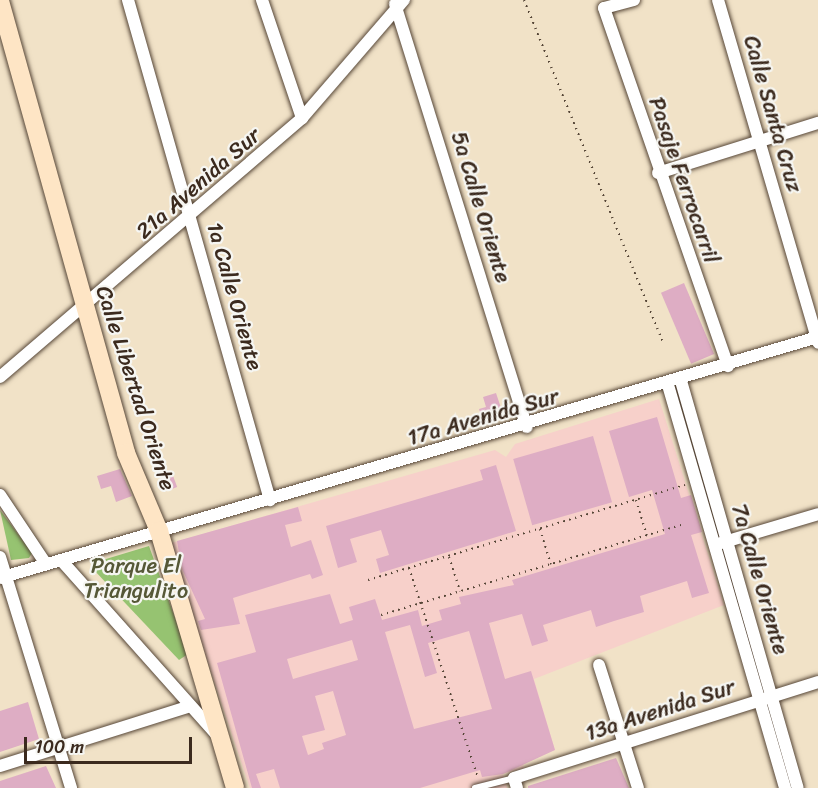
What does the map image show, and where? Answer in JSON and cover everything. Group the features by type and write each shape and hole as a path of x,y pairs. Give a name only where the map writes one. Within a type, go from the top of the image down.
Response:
{"main road":[{"name":"Calle Libertad Oriente","path":"0,1 126,453 159,531 235,788"}],"street":[{"name":"1a Calle Oriente","path":"128,0 270,500"},
{"path":"262,0 302,118"},
{"name":"Pasaje Ferrocarril","path":"634,0 603,8 658,173 728,366"},
{"name":"Calle Santa Cruz","path":"718,0 818,339"},
{"name":"21a Avenida Sur","path":"0,377 191,218 302,118 398,3"},
{"name":"5a Calle Oriente","path":"398,3 527,427"},
{"path":"658,173 818,123"},
{"name":"17a Avenida Sur","path":"3,577 527,427 818,339"},
{"name":"7a Calle Oriente","path":"681,381 721,543 766,698 798,788"},
{"name":"7a Calle Oriente","path":"668,385 721,543"},
{"path":"0,495 46,564"},
{"path":"721,543 818,514"},
{"path":"0,557 3,577 71,788"},
{"path":"61,560 219,737"},
{"path":"599,665 638,788"},
{"name":"13a Avenida Sur","path":"515,783 624,744 818,682"},
{"name":"7a Calle Oriente","path":"766,698 785,788"},
{"path":"0,766 190,706"}],"lane":[{"path":"478,787 515,783"}],"path":[{"path":"524,0 663,343"},
{"path":"368,580 690,484"},
{"path":"636,500 647,535"},
{"path":"381,615 685,524"},
{"path":"540,528 551,564"},
{"path":"449,556 460,591"},
{"path":"409,568 478,787"}],"shaded area":[{"path":"659,399 724,605 534,679 555,750 522,760 524,768 503,774 507,788 250,788 168,544 495,450 506,457 515,444"}],"green space":[{"path":"0,510 32,553 29,558 11,560"},
{"name":"Parque El Triangulito","path":"149,546 188,654 179,660 93,569 96,562"}],"building":[{"path":"684,283 714,354 691,364 661,293"},
{"path":"496,393 504,417 484,424 479,409 486,407 483,397"},
{"path":"657,417 681,498 691,495 702,532 691,535 709,593 692,598 687,581 640,596 644,612 596,627 591,610 543,625 548,641 532,646 522,614 489,623 505,679 531,671 555,750 503,774 482,777 480,770 420,788 280,788 274,769 256,774 261,788 252,788 217,663 256,652 245,615 330,594 340,624 353,620 349,607 375,599 382,620 418,610 422,626 442,620 439,610 461,604 459,597 514,585 512,580 665,534 652,490 629,497 609,431","holes":["410,625 425,677 437,673 428,643 469,631 492,709 414,729 385,632","352,640 358,660 293,679 287,659","333,691 346,735 322,743 324,749 308,755 302,736 325,730 315,696"]},
{"path":"593,436 612,502 532,525 513,459"},
{"path":"496,465 516,531 380,573 376,559 389,555 381,530 350,539 357,562 338,568 326,526 483,480 480,470"},
{"path":"120,469 132,496 116,502 111,486 101,489 97,476"},
{"path":"172,473 177,487 166,491 161,477"},
{"path":"298,507 302,521 285,525 291,547 311,540 323,575 312,579 310,574 233,598 240,624 201,630 198,621 205,619 182,569 177,541"},
{"path":"28,702 39,739 0,752 0,711"},
{"path":"616,758 629,788 528,788 528,786"},
{"path":"46,766 56,788 0,788 0,781"}]}
